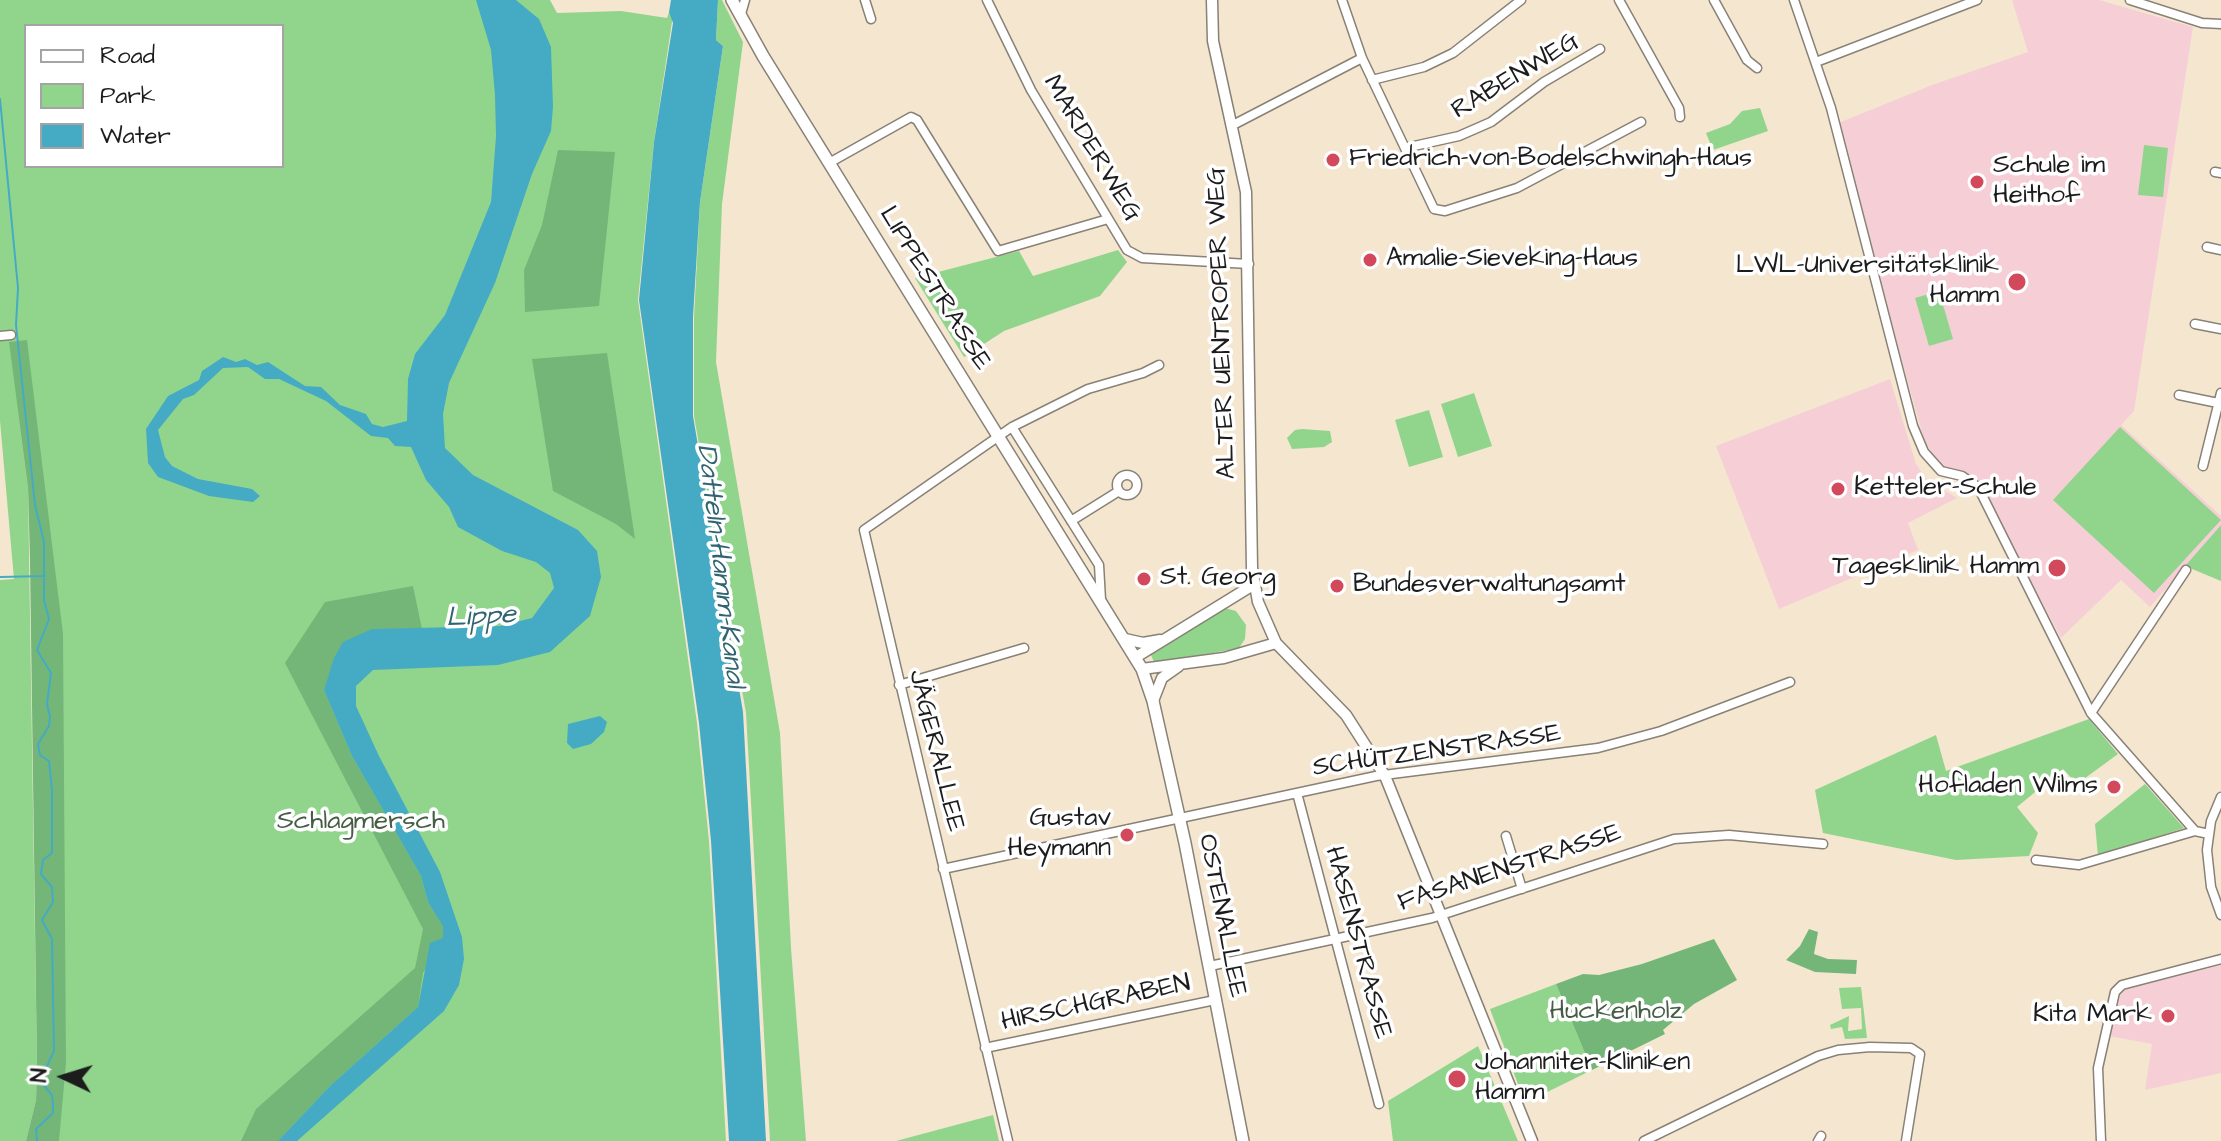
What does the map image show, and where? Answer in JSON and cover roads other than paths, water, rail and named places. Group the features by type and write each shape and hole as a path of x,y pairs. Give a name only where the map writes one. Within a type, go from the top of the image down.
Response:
{"main road":[{"name":"LIPPESTRASSE","path":"732,0 829,163 1142,669"},
{"name":"OSTENALLEE","path":"1142,669 1153,701 1180,820 1243,1141"}],"street":[{"path":"741,14 745,0"},
{"path":"865,0 871,19"},
{"name":"MARDERWEG","path":"987,0 1031,90 1127,250 1142,258 1249,264"},
{"name":"ALTER UENTROPER WEG","path":"1212,0 1213,41 1246,192 1253,585 1262,618 1276,643 1346,715 1385,776 1532,1141"},
{"path":"1342,0 1372,80 1431,206 1439,211 1517,188 1641,122"},
{"path":"1372,80 1424,67 1453,53 1521,0"},
{"path":"1619,0 1679,108 1680,117"},
{"path":"1714,0 1747,60 1757,68"},
{"path":"1794,0 1816,62 1915,431 1930,462 1941,471 1962,476 1978,487 2091,713 2195,831"},
{"path":"1947,0 1951,10"},
{"path":"1816,62 1977,0"},
{"path":"2130,0 2202,23 2221,24"},
{"name":"RABENWEG","path":"1405,148 1459,136 1491,122 1544,82 1600,49"},
{"path":"1231,126 1362,58"},
{"path":"829,163 911,117 917,120 998,251 1108,219"},
{"path":"2207,247 2221,250"},
{"path":"2195,324 2221,329"},
{"path":"0,336 11,335"},
{"path":"999,436 1075,394 1159,365"},
{"path":"2203,466 2221,393"},
{"path":"2179,395 2218,403"},
{"name":"LIPPESTRASSE","path":"1012,427 1099,565 1101,600"},
{"name":"JÄGERALLEE","path":"999,436 864,530 1008,1141"},
{"path":"1071,521 1119,491"},
{"path":"2091,713 2186,570"},
{"path":"1136,657 1253,585"},
{"path":"1125,639 1143,643 1162,640"},
{"path":"1142,669 1269,648 1276,643"},
{"path":"899,685 1024,648"},
{"path":"1153,701 1162,678 1186,664"},
{"name":"SCHÜTZENSTRASSE","path":"943,869 1385,776 1562,755 1611,745 1661,731 1790,682"},
{"name":"HASENSTRASSE","path":"1297,793 1379,1104"},
{"path":"2221,797 2209,834 2209,875 2221,915"},
{"path":"2036,860 2079,865 2195,831 2209,834"},
{"name":"FASANENSTRASSE","path":"1210,966 1440,916 1674,839 1750,835 1823,844"},
{"path":"1506,836 1522,889"},
{"path":"2209,875 2221,876"},
{"path":"2101,1141 2098,1068 2115,992 2122,985 2221,959"},
{"name":"HIRSCHGRABEN","path":"985,1048 1215,1000"},
{"path":"1644,1141 1828,1052 1861,1047 1918,1050 1917,1085 1906,1141"}],"water":[{"path":"476,0 516,0 539,19 551,47 553,107 551,131 532,174 495,283 449,383 443,414 445,448 473,475 578,530 597,551 601,577 590,616 550,652 498,665 373,670 356,686 356,706 440,872 462,937 464,959 459,985 444,1011 297,1141 278,1141 330,1086 418,1007 430,943 443,938 443,926 428,902 421,876 352,756 324,690 334,658 343,642 372,629 500,626 532,618 554,588 550,573 536,562 502,551 458,527 449,507 426,480 411,447 395,446 388,438 371,436 326,401 279,379 265,379 248,367 223,368 194,395 183,399 158,430 165,457 172,466 198,479 252,489 260,496 253,502 209,496 158,477 148,463 146,429 168,396 199,380 202,371 223,357 236,362 245,359 257,365 268,362 305,386 321,387 340,405 366,414 372,424 383,427 407,421 408,379 415,354 445,315 491,202 496,136 495,95 491,50"},
{"path":"671,0 718,0 716,40 723,46 700,202 693,317 693,416 743,712 766,1141 729,1141 711,841 699,723 639,300 654,142 673,23 669,12"},
{"path":"600,716 607,722 604,732 591,744 573,749 567,743 568,724"}],"waterway":[{"path":"0,99 18,288 16,325 35,505 44,542 44,600 49,619 37,650 51,673 47,704 49,726 38,744 40,755 49,761 52,790 52,853 43,860 41,874 52,887 53,902 42,920 52,939 54,1051 40,1081 52,1095 53,1113 36,1129 37,1141"},
{"path":"0,577 45,576"}],"place":[{"name":"Friedrich-von-Bodelschwingh-Haus","path":"1333,160"},
{"name":"Schule im Heithof","path":"1977,182"},
{"name":"Amalie-Sieveking-Haus","path":"1370,260"},
{"name":"LWL-Universitätsklinik Hamm","path":"2017,282"},
{"name":"Ketteler-Schule","path":"1838,489"},
{"name":"Tagesklinik Hamm","path":"2057,568"},
{"name":"St. Georg","path":"1144,579"},
{"name":"Bundesverwaltungsamt","path":"1337,586"},
{"name":"Hofladen Wilms","path":"2114,787"},
{"name":"Gustav Heymann","path":"1127,835"},
{"name":"Kita Mark","path":"2168,1016"},
{"name":"Johanniter-Kliniken Hamm","path":"1457,1079"}],"water label":[{"name":"Datteln-Hamm-Kanal","path":"719,566"},
{"name":"Lippe","path":"481,618"}],"park label":[{"name":"Schlagmersch","path":"361,823"},
{"name":"Huckenholz","path":"1616,1013"}]}
